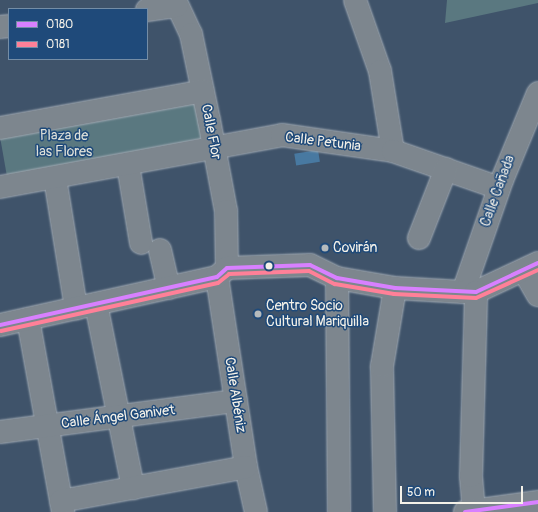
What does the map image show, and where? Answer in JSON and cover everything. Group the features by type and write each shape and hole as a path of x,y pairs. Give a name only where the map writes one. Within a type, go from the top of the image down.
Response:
{"street":[{"path":"355,0 380,71 393,151"},
{"path":"148,10 176,3"},
{"name":"Calle Flor","path":"176,3 191,34 226,210 222,273"},
{"path":"0,128 203,91"},
{"name":"Calle Cañada","path":"470,512 470,292 499,188 538,93"},
{"name":"Calle Petunia","path":"0,187 128,165 282,135 393,151 499,188"},
{"path":"128,165 150,247 169,288"},
{"path":"419,238 446,169"},
{"path":"55,178 86,306 119,417 133,488"},
{"path":"0,325 169,288 222,273 310,265 337,278 394,288 470,292 531,267 538,295"},
{"name":"Calle Albéniz","path":"222,273 236,401 246,467 256,512"},
{"path":"337,278 339,512"},
{"path":"386,512 382,366 394,288"},
{"path":"28,319 62,507 133,488 246,467"},
{"name":"Calle Ángel Ganivet","path":"0,432 236,401"},
{"path":"470,512 535,505"}],"green space":[{"path":"447,0 538,0 538,3 445,23"},
{"name":"Plaza de las Flores","path":"200,102 207,142 7,178 0,137"}],"water":[{"path":"318,150 320,162 296,166 294,154"}],"transit line":[{"name":"0180","path":"0,325 217,277 227,268 310,265 337,278 395,288 476,292 538,263"},
{"name":"0181","path":"1,331 218,283 229,274 309,271 335,284 394,294 476,298 538,270"},
{"name":"0180","path":"465,512 538,502"}],"place":[{"name":"Covirán","path":"325,248"},
{"name":"Centro Socio Cultural Mariquilla","path":"258,314"}]}
